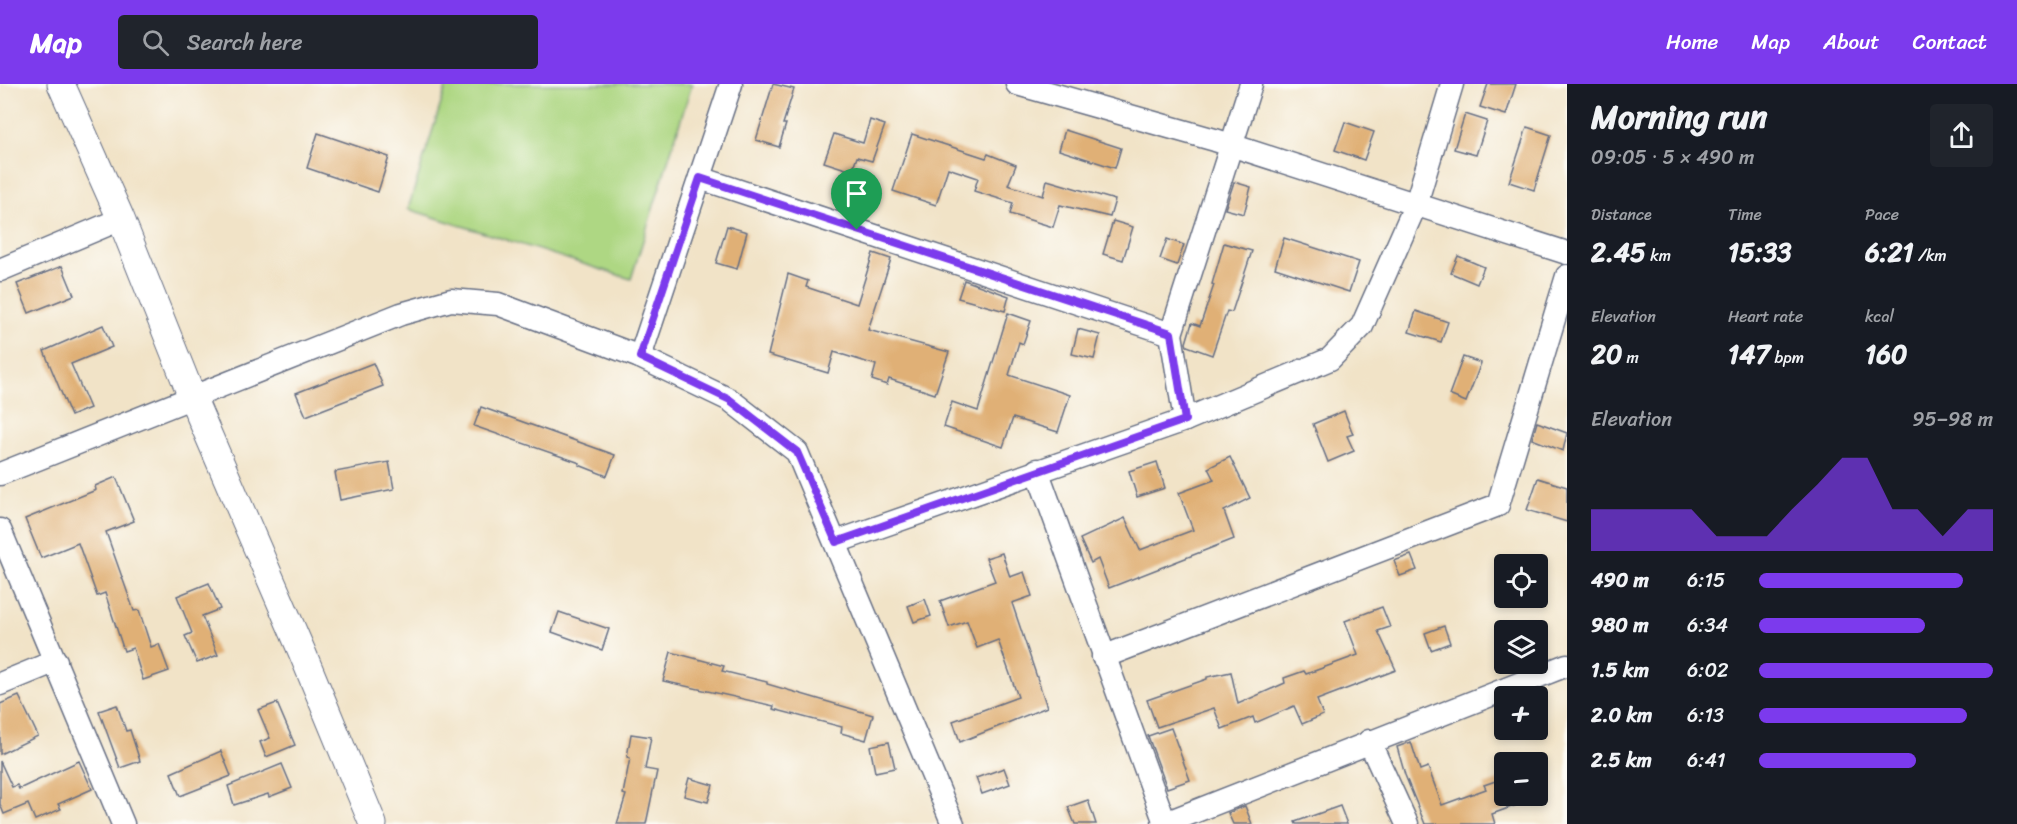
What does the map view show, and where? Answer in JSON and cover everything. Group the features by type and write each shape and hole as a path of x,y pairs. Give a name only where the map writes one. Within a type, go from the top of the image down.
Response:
{"street":[{"path":"61,84 121,219 192,397 298,641 373,824"},
{"path":"640,357 731,84"},
{"path":"1017,84 1232,145 1567,253"},
{"path":"1185,420 1171,333 1251,84"},
{"path":"836,542 1185,420 1330,359 1362,326 1416,204 1452,84"},
{"path":"700,178 1171,333"},
{"path":"0,270 121,219"},
{"path":"1102,657 1498,505 1567,276"},
{"path":"0,474 401,314 451,300 498,304 640,357 730,400 797,452 953,824"},
{"path":"1037,470 1102,657 1164,824 1369,741 1567,665"},
{"path":"0,530 57,661 123,824"},
{"path":"0,684 57,661"},
{"path":"1369,741 1407,824"}],"green space":[{"path":"447,84 692,84 631,279 408,209"}],"building":[{"path":"773,84 794,89 783,124 786,124 779,147 756,140"},
{"path":"1488,84 1516,84 1506,115 1480,107"},
{"path":"1465,114 1487,121 1476,155 1454,149"},
{"path":"870,120 885,125 872,161 857,157 852,171 824,162 834,134 863,143"},
{"path":"1345,122 1374,132 1364,160 1335,150"},
{"path":"1527,127 1551,135 1534,190 1509,182"},
{"path":"1065,130 1121,148 1115,168 1059,150"},
{"path":"318,133 389,157 378,192 307,168"},
{"path":"912,134 986,158 988,154 1016,165 1008,185 1043,196 1047,180 1115,200 1110,217 1060,205 1053,227 1010,214 1013,203 974,191 978,178 948,168 936,205 893,191"},
{"path":"1234,182 1251,187 1244,214 1225,209"},
{"path":"1113,221 1133,227 1123,260 1103,254"},
{"path":"727,226 747,232 737,269 716,263"},
{"path":"1284,238 1359,262 1349,292 1275,268"},
{"path":"1167,239 1184,245 1177,265 1160,259"},
{"path":"1224,243 1252,251 1232,312 1227,311 1212,355 1187,346 1186,343 1192,323 1200,326 1214,285 1212,284"},
{"path":"873,253 891,259 868,330 949,352 935,394 889,379 887,385 872,380 876,365 834,352 828,373 768,355 788,274 808,281 806,287 857,304"},
{"path":"1458,256 1484,267 1477,284 1451,273"},
{"path":"62,266 74,295 29,313 17,284"},
{"path":"964,280 1009,296 1005,311 958,298"},
{"path":"1416,311 1448,322 1441,342 1409,332"},
{"path":"1008,313 1031,321 1023,344 1019,342 1009,375 1070,395 1058,432 1013,418 1003,447 944,427 952,402 978,411"},
{"path":"103,325 112,347 71,364 90,408 71,416 44,351"},
{"path":"1078,329 1100,335 1094,359 1072,354"},
{"path":"1463,357 1481,363 1466,402 1449,395"},
{"path":"373,363 383,386 306,416 296,393"},
{"path":"481,407 615,455 607,476 579,465 580,463 474,426"},
{"path":"1344,411 1353,434 1347,436 1354,451 1328,462 1313,424"},
{"path":"1537,422 1567,433 1563,451 1532,439"},
{"path":"1230,457 1250,498 1224,511 1234,539 1109,588 1098,559 1091,563 1080,539 1125,518 1140,550 1193,530 1179,493 1214,480 1208,468"},
{"path":"389,462 394,489 340,500 335,472"},
{"path":"1157,462 1165,488 1137,497 1129,471"},
{"path":"116,477 134,521 106,532 134,611 139,610 151,647 159,644 169,671 143,680 133,648 124,651 105,593 97,596 78,543 41,558 25,519 96,490 95,486"},
{"path":"1538,478 1567,487 1567,522 1527,510"},
{"path":"1002,553 1010,577 1024,572 1032,596 1012,603 1047,707 960,742 953,721 1018,697 998,640 977,648 967,621 949,627 940,601 995,581 986,558"},
{"path":"1411,555 1417,570 1400,576 1394,561"},
{"path":"209,583 220,609 202,616 218,655 197,663 185,636 192,633 177,596"},
{"path":"925,599 931,616 914,622 908,606"},
{"path":"1382,607 1390,627 1378,631 1396,670 1317,700 1323,715 1302,724 1294,706 1255,723 1253,717 1222,729 1214,708 1157,727 1147,700 1207,679 1207,677 1231,672 1238,704 1285,683 1284,678 1304,671 1306,674 1358,655 1345,621"},
{"path":"559,612 609,629 602,650 552,632"},
{"path":"1444,626 1450,643 1431,650 1425,633"},
{"path":"671,652 724,666 722,671 767,682 767,684 873,715 866,740 841,733 842,727 773,709 774,706 663,681"},
{"path":"19,696 38,736 0,754 0,704"},
{"path":"277,703 295,745 266,757 260,742 270,738 258,710"},
{"path":"117,705 126,731 130,730 140,761 120,768 99,711"},
{"path":"1171,728 1190,780 1167,788 1148,736"},
{"path":"631,734 651,737 645,769 657,771 646,824 617,824 626,795 623,794 630,758 627,757"},
{"path":"889,742 895,768 875,772 870,746"},
{"path":"1411,742 1420,770 1428,767 1442,805 1486,789 1484,785 1494,782 1494,806 1514,806 1492,814 1495,824 1425,824 1405,775 1397,747"},
{"path":"221,751 231,776 180,796 171,773"},
{"path":"0,761 12,787 17,785 19,789 79,761 92,789 58,804 61,809 35,820 28,804 4,814 0,804"},
{"path":"282,764 292,788 269,797 268,794 234,805 228,786"},
{"path":"1004,768 1010,784 982,794 976,778"},
{"path":"689,778 713,785 708,802 684,796"},
{"path":"1088,800 1096,824 1075,824 1068,807"},
{"path":"1245,806 1252,824 1233,824 1228,813"},
{"path":"1340,806 1347,824 1296,824 1295,822"}],"route":[{"path":"700,178 857,230 1171,333 1185,420 836,542 797,452 730,400 640,357 700,178"}]}
